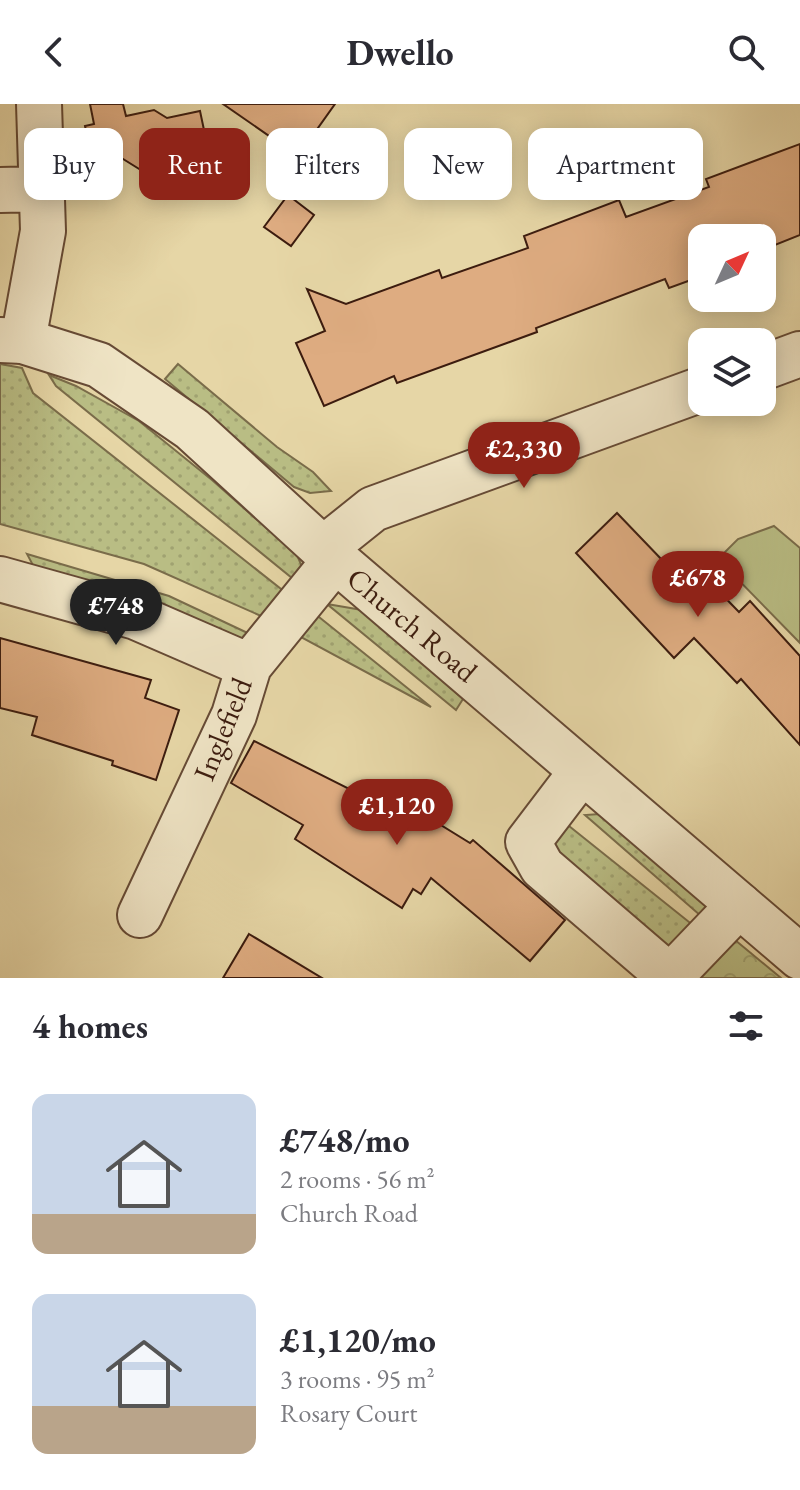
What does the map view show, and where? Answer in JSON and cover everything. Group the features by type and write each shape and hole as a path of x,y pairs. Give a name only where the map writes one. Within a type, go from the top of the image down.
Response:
{"street":[{"path":"39,104 40,128"},
{"path":"0,190 24,189"},
{"path":"12,340 43,231 43,200"},
{"name":"Church Road","path":"12,340 99,365 192,429 329,554 800,957"},
{"path":"776,363 800,354"},
{"name":"Inglefield","path":"140,915 234,715 249,666 329,554 373,509 688,394"},
{"path":"0,579 136,617 249,666"},
{"path":"582,771 555,801 528,842 542,867 669,977 739,905"}],"green space":[{"path":"0,364 22,368 33,393 295,600 270,620 144,564 0,524"},
{"path":"178,364 277,447 313,472 331,491 310,493 294,487 165,379"},
{"path":"49,375 76,386 139,421 212,480 297,555 306,576 303,587 56,386"},
{"path":"774,526 800,548 800,643 718,559 738,539"},
{"path":"27,554 169,596 254,636 236,642 36,571"},
{"path":"327,604 362,610 463,699 456,710"},
{"path":"314,613 431,707 297,635"},
{"path":"600,814 710,908 709,923 585,815"},
{"path":"569,826 699,930 682,946 661,949 550,859 554,836"},
{"path":"729,935 781,978 693,978"}],"building":[{"path":"90,104 123,104 126,116 154,110 167,118 200,111 204,128 139,128 139,169 123,159 123,128 85,128 94,124"},
{"path":"223,104 335,104 318,128 266,128 266,134"},
{"path":"800,144 800,235 776,245 776,224 688,224 688,281 669,288 665,279 536,328 537,332 397,383 394,376 324,406 296,343 325,331 307,289 346,304 439,270 442,278 528,248 524,236 619,200 626,217 673,200 703,200 703,189 709,187 706,179"},
{"path":"284,200 294,200 314,215 291,246 264,227"},
{"path":"617,513 688,587 702,574 739,612 750,601 800,656 800,745 741,679 737,683 694,638 674,658 576,553"},
{"path":"0,638 151,680 145,698 179,710 156,780 112,765 113,761 32,735 37,717 0,708"},
{"path":"254,741 363,796 371,782 470,843 473,840 565,920 530,961 431,878 421,894 413,889 402,908 295,839 303,825 231,783"},
{"path":"249,934 322,978 223,978"}]}
